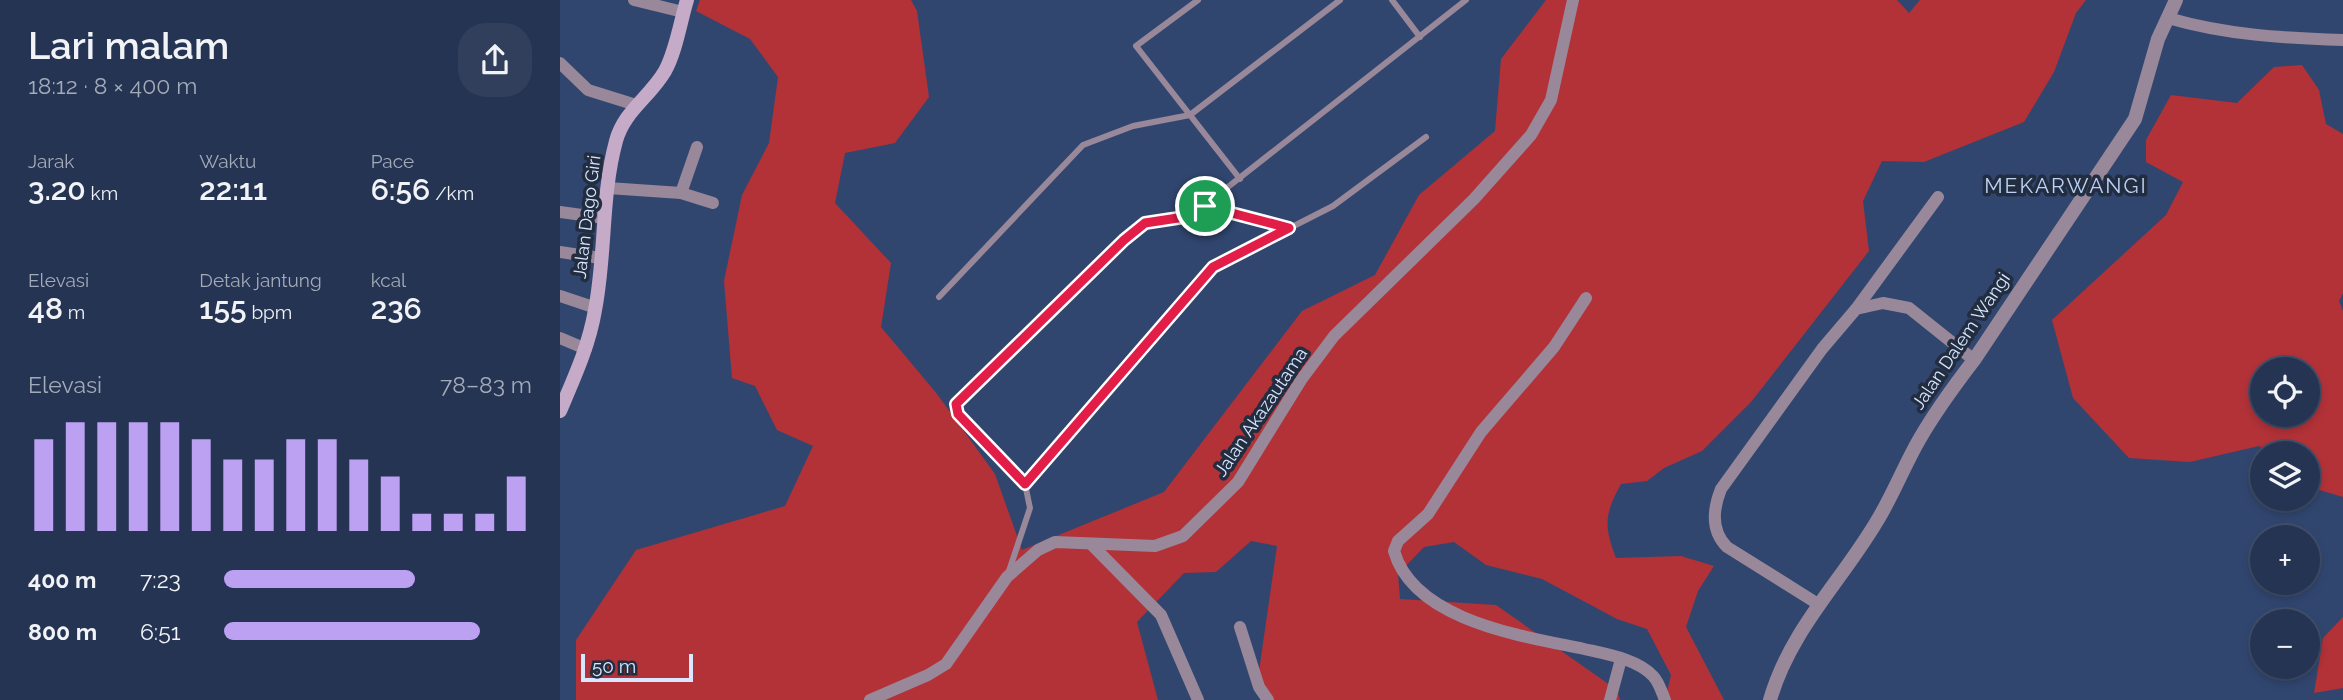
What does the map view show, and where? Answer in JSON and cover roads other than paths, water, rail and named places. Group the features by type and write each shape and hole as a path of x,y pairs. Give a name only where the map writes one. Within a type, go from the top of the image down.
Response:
{"main road":[{"name":"Jalan Dago Giri","path":"560,411 586,349 596,308 604,218 617,139 636,105 651,91 667,68 685,6"}],"street":[{"path":"634,0 685,6"},
{"name":"Jalan Akazautama","path":"870,700 928,675 946,663 1007,577 1038,550 1055,542 1155,546 1183,536 1238,482 1301,380 1334,337 1474,199 1531,135 1551,100 1573,0"},
{"name":"Jalan Dalem Wangi","path":"1770,700 1785,657 1818,604 1877,522 1919,439 2135,119 2176,0"},
{"path":"2168,18 2201,28 2262,38 2343,40"},
{"path":"560,63 588,89 636,105"},
{"path":"681,193 697,147"},
{"path":"608,188 681,193 713,203"},
{"path":"1818,604 1727,547 1718,538 1715,512 1721,489 1822,349 1856,309 1938,197"},
{"path":"560,212 604,218"},
{"path":"560,251 600,258"},
{"path":"560,296 596,308"},
{"path":"1586,298 1554,347 1480,432 1428,514 1398,541 1394,551 1406,577 1427,600 1456,614 1621,659 1643,668 1655,677 1665,700"},
{"path":"1856,309 1883,303 1909,308 1974,360"},
{"path":"560,338 586,349"},
{"path":"1091,544 1161,615 1198,700"},
{"path":"1240,627 1259,687 1268,700"},
{"path":"1610,700 1621,659"}],"lane":[{"path":"1198,0 1136,46 1240,179"},
{"path":"939,297 1083,145 1133,126 1191,115 1340,0"},
{"path":"1392,0 1420,37"},
{"path":"1007,577 1030,508 1025,484 958,414 956,404 1124,240 1145,223 1191,216 1466,0"},
{"path":"1025,484 1213,267 1333,206 1426,137"},
{"path":"1205,206 1289,228"}],"district":[{"name":"MEKARWANGI","path":"2066,186"}]}
